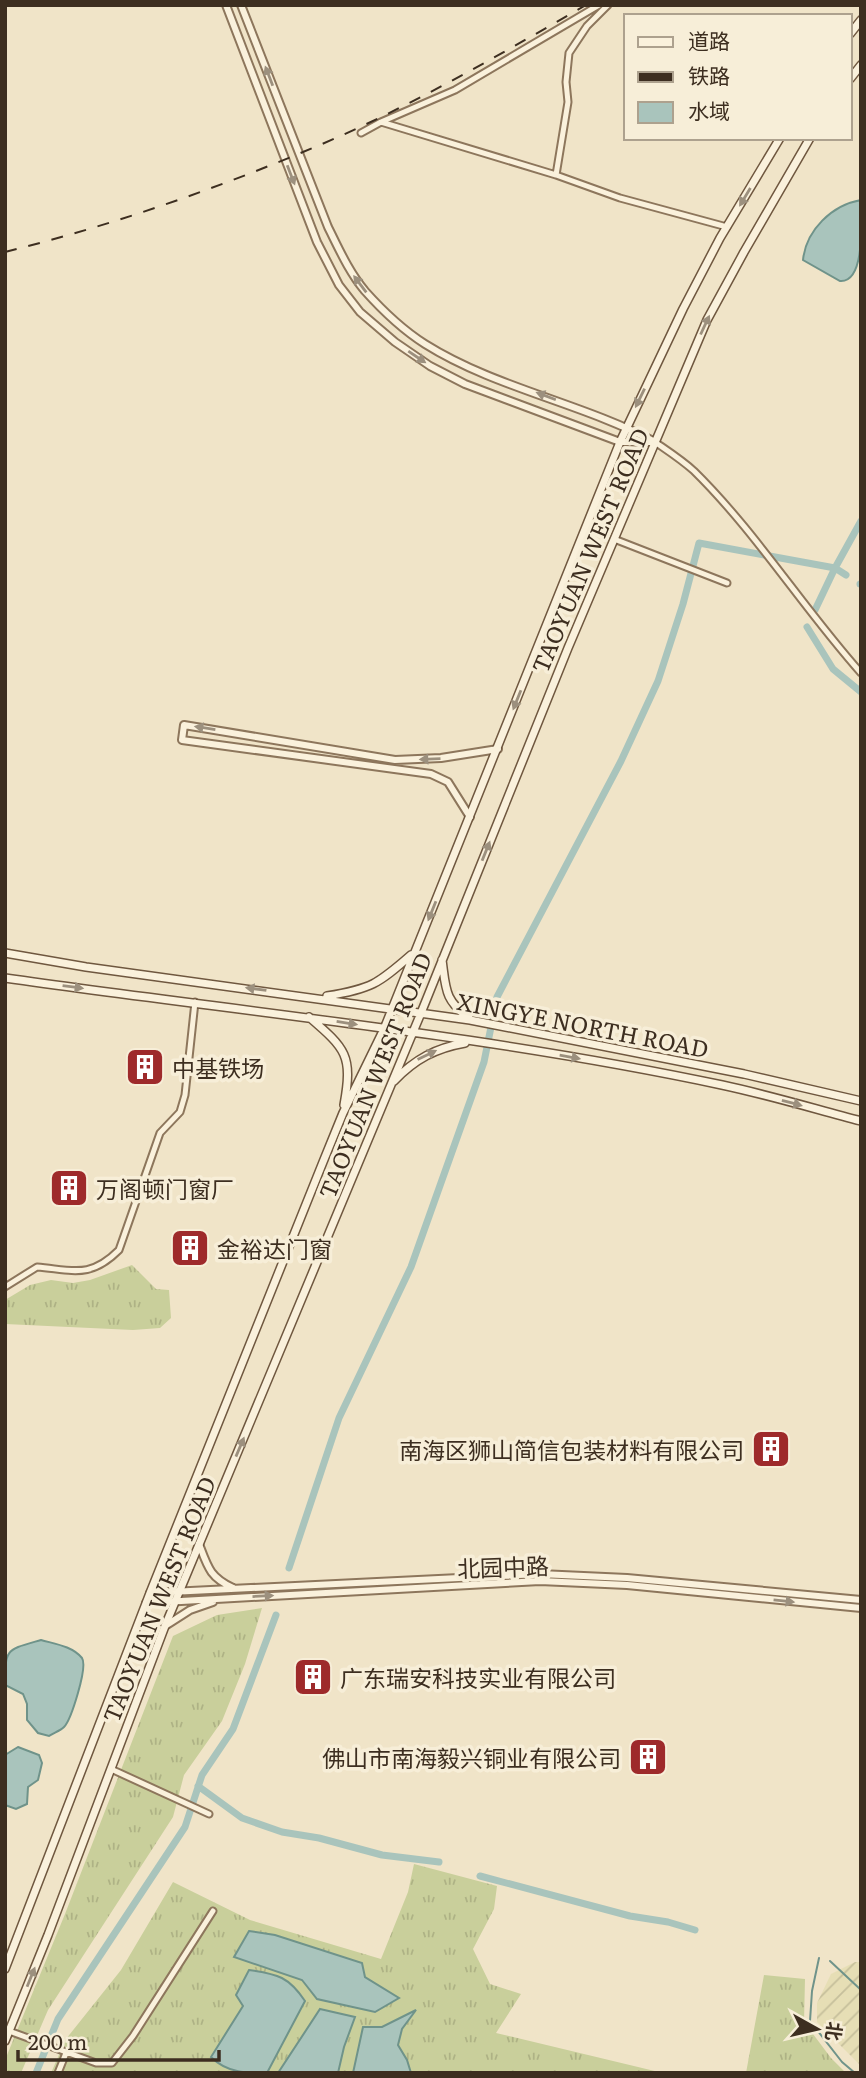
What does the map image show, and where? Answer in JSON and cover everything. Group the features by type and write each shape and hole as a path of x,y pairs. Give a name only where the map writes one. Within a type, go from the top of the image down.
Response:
{"main road":[{"name":"TAOYUAN WEST ROAD","path":"5,1969 146,1603 343,1113 384,1029 626,426 683,309 727,227 779,140"},
{"name":"TAOYUAN WEST ROAD","path":"5,2041 199,1544 421,1013 614,538 707,320 809,140"},
{"path":"317,998 378,983 415,952"},
{"name":"XINGYE NORTH ROAD","path":"5,953 86,967 473,1021 744,1074 861,1101"},
{"path":"442,960 446,990 455,1008 473,1021"},
{"name":"XINGYE NORTH ROAD","path":"5,978 308,1017 502,1047 723,1085 861,1121"},
{"path":"308,1017 341,1048 348,1064 349,1075 343,1113"},
{"path":"391,1084 416,1060 448,1046 472,1042"}],"street":[{"path":"226,5 317,242 339,285 360,312 395,342 430,366 466,384 620,442 655,442"},
{"path":"241,5 323,214 344,261 365,290 392,318 424,344 472,368 626,426 655,442 691,468 731,510 826,634 861,673"},
{"path":"361,133 455,90 600,5"},
{"path":"556,175 568,102 566,82 569,53 587,26 608,5"},
{"path":"381,122 556,175 620,198 727,227"},
{"path":"466,384 472,368"},
{"path":"614,538 727,583"},
{"path":"470,817 448,782 431,775 181,740 184,724 396,760 441,758 498,749"},
{"path":"5,1287 37,1267 79,1272 104,1265 119,1250 160,1133 180,1112 185,1095 195,1002"},
{"path":"199,1544 207,1566 216,1580 235,1589"},
{"name":"北园中路","path":"150,1593 552,1575 641,1579 861,1600"},
{"name":"北园中路","path":"146,1603 552,1581 626,1585 861,1608"},
{"path":"166,1626 190,1610 221,1599"},
{"path":"111,1769 209,1814"},
{"path":"9,2031 96,2063 112,2063 133,2036 213,1911"},
{"path":"58,2073 66,2053"}],"shaded area":[{"path":"855,1962 861,1962 861,2066 817,2022 817,2003 831,1974"}],"green space":[{"path":"132,1265 156,1289 169,1290 171,1318 160,1328 133,1330 5,1324 5,1300 30,1285 51,1280 73,1283 90,1280"},
{"path":"262,1608 245,1664 222,1721 184,1775 173,1817 48,2010 21,2073 5,2073 5,2060 173,1636 217,1615"},
{"path":"414,1864 497,1886 494,1909 473,1949 490,1984 521,1994 496,2033 663,2073 51,2073 66,2039 121,1970 173,1882 250,1920 381,1959 408,1892"},
{"path":"764,1975 805,1979 804,2022 846,2073 746,2073"}],"water":[{"path":"861,200 858,261 848,279 840,281 803,260 805,249 815,229 831,213"},
{"path":"41,1640 73,1651 82,1658 83,1663 71,1715 62,1728 49,1736 38,1733 27,1720 27,1704 23,1694 5,1685 7,1657 10,1652"},
{"path":"18,1747 39,1755 42,1763 38,1780 28,1787 27,1804 16,1809 5,1805 5,1755"},
{"path":"249,1931 275,1935 362,1963 365,1977 399,1998 375,2012 317,1999 302,1980 234,1957"},
{"path":"249,1970 282,1978 294,1987 305,2001 267,2073 230,2069 211,2057 243,2006 236,1995"},
{"path":"320,2009 355,2017 338,2073 278,2073"},
{"path":"416,2010 402,2029 398,2045 411,2073 353,2073 363,2027 382,2027"}],"waterway":[{"path":"289,1568 339,1418 411,1267 484,1062 497,997 621,761 658,681 699,543 835,568 861,521"},
{"path":"815,610 835,568 846,575"},
{"path":"807,627 833,669 861,692"},
{"path":"36,2073 58,2019 185,1827 202,1775 233,1729 276,1615"},
{"path":"198,1786 242,1818 282,1832 319,1838 382,1855 439,1862"},
{"path":"480,1876 630,1916 668,1922 695,1930"},
{"path":"819,1958 812,1991 810,2021 842,2062 855,2073"},
{"path":"830,1961 861,1990"}],"railway":[{"path":"5,252 156,208 303,152 411,102 586,5"}],"place":[{"name":"中基铁场","path":"145,1067"},
{"name":"万阁顿门窗厂","path":"69,1188"},
{"name":"金裕达门窗","path":"190,1248"},
{"name":"南海区狮山简信包装材料有限公司","path":"771,1449"},
{"name":"广东瑞安科技实业有限公司","path":"313,1677"},
{"name":"佛山市南海毅兴铜业有限公司","path":"648,1757"}]}
